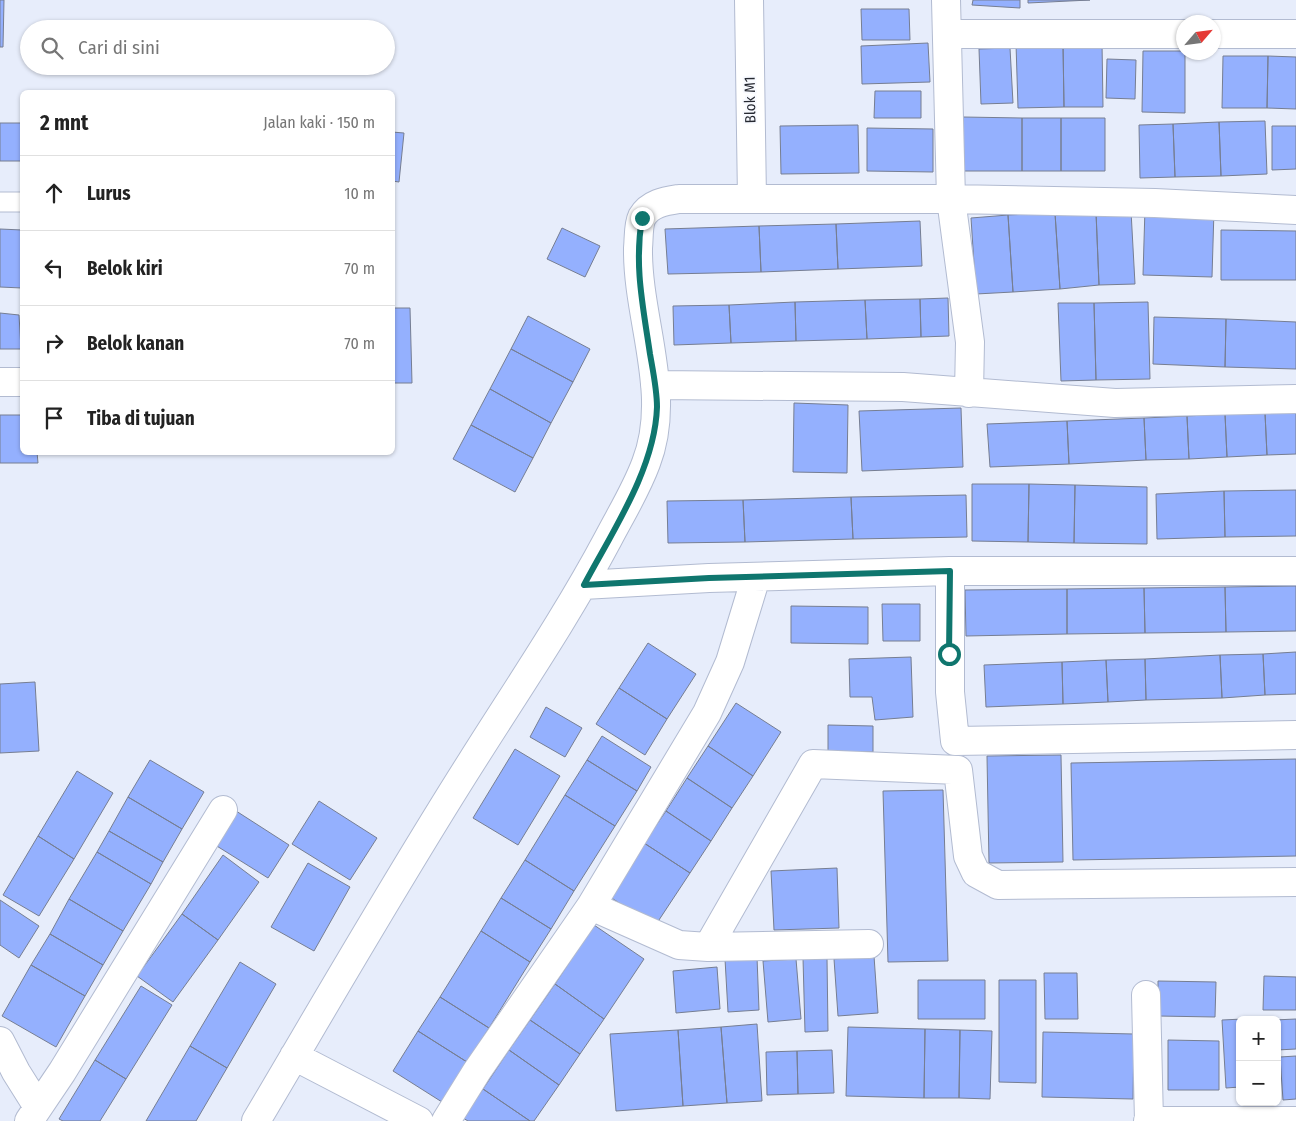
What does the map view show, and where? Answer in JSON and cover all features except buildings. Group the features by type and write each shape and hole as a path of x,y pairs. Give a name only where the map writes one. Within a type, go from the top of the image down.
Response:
{"street":[{"name":"Blok M1","path":"748,0 752,199"},
{"path":"946,0 951,198 970,342 969,393"},
{"path":"947,34 1176,34"},
{"path":"1221,34 1296,34"},
{"path":"256,1121 421,841 584,585 631,497 646,464 654,440 657,406 638,272 639,237 642,218 648,210 660,202 679,200 951,198 1155,203 1296,210"},
{"path":"655,385 903,387 1115,403 1296,399"},
{"path":"584,585 756,576 950,571 1296,571"},
{"path":"950,571 950,692 955,742 1296,734"},
{"path":"446,1121 477,1071 591,906 707,713 730,662 756,576"},
{"path":"708,947 813,764 958,770 968,856 976,873 998,885 1296,882"},
{"path":"34,1114 223,810"},
{"path":"591,906 679,946 869,944"},
{"path":"1146,996 1149,1121 1296,1121"},
{"path":"0,1041 34,1114"},
{"path":"294,1056 419,1121"}],"lane":[{"path":"0,202 20,202"}],"route":[{"path":"642,218 639,237 638,272 657,406 654,440 646,464 631,497 584,585 709,578 950,571 949,654"}]}
